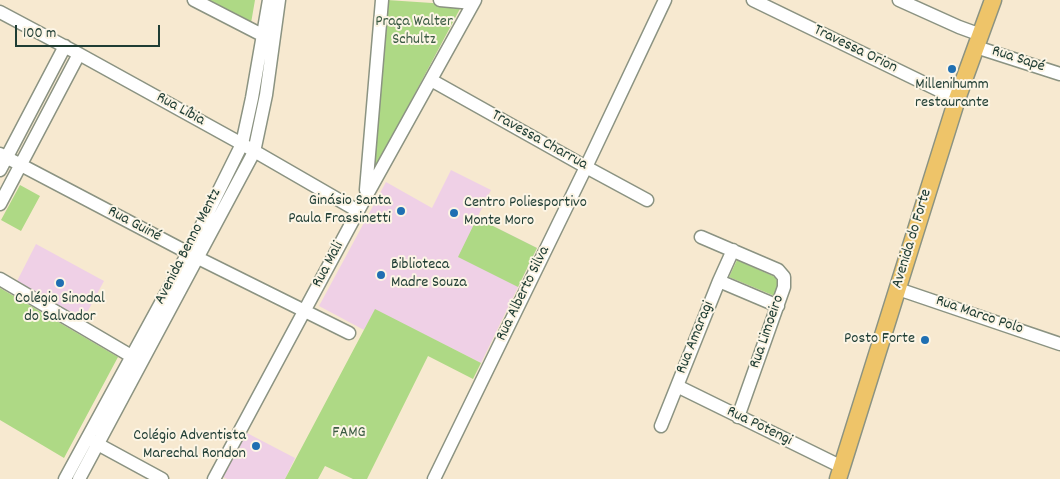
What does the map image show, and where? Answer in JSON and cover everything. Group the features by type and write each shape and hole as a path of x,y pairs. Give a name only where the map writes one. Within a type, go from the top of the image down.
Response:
{"main road":[{"name":"Avenida do Forte","path":"840,473 957,99 993,0"}],"street":[{"path":"194,0 269,37"},
{"name":"Avenida Benno Mentz","path":"79,479 93,442 114,401 193,256 254,152 266,95 269,0"},
{"name":"Avenida Benno Mentz","path":"193,256 242,144 252,98 279,0"},
{"path":"366,195 382,0"},
{"path":"440,0 474,2"},
{"name":"Rua Alberto Silva","path":"434,479 665,0"},
{"name":"Travessa Orion","path":"753,0 957,99"},
{"name":"Rua Sapé","path":"899,0 959,27 978,41 1060,74"},
{"name":"Rua Mali","path":"214,479 366,195 474,2"},
{"name":"Rua Líbia","path":"0,12 242,144 358,210"},
{"path":"0,170 3,156 64,46"},
{"path":"0,204 79,54"},
{"name":"Travessa Charrua","path":"431,80 647,200"},
{"name":"Rua Guiné","path":"3,156 193,256 350,333"},
{"name":"Rua Limoeiro","path":"701,237 778,270 784,277 784,288 738,417"},
{"name":"Rua Amaragi","path":"661,426 733,250"},
{"path":"0,279 136,360"},
{"path":"719,281 778,306"},
{"name":"Rua Marco Polo","path":"898,289 1060,344"},
{"name":"Rua Potengi","path":"677,386 840,473"},
{"path":"93,442 162,479"},
{"name":"Avenida Benno Mentz","path":"65,479 93,442"}],"shaded area":[{"path":"451,170 491,190 477,218 537,248 481,363 375,310 364,330 319,306 386,182 432,208"},
{"name":"Colégio Sinodal do Salvador","path":"36,244 104,281 82,322 15,285"},
{"name":"Colégio Adventista Marechal Rondon","path":"247,433 295,458 285,479 227,479 223,477"}],"green space":[{"path":"197,0 255,0 250,29"},
{"name":"Praça Walter Schultz","path":"387,0 462,5 371,176"},
{"path":"20,185 40,196 21,231 1,220"},
{"path":"477,218 537,248 518,287 458,257"},
{"path":"737,260 775,277 780,286 777,297 729,277"},
{"path":"0,288 118,357 64,458 0,420"},
{"name":"FAMG","path":"375,309 481,363 473,379 428,356 367,479 353,479 325,466 318,479 285,479"}],"place":[{"name":"Millenihumm restaurante","path":"952,69"},
{"name":"Ginásio Santa Paula Frassinetti","path":"401,211"},
{"name":"Centro Poliesportivo Monte Moro","path":"454,213"},
{"name":"Biblioteca Madre Souza","path":"381,275"},
{"name":"Colégio Sinodal do Salvador","path":"60,283"},
{"name":"Posto Forte","path":"925,340"},
{"name":"Colégio Adventista Marechal Rondon","path":"256,446"}]}
